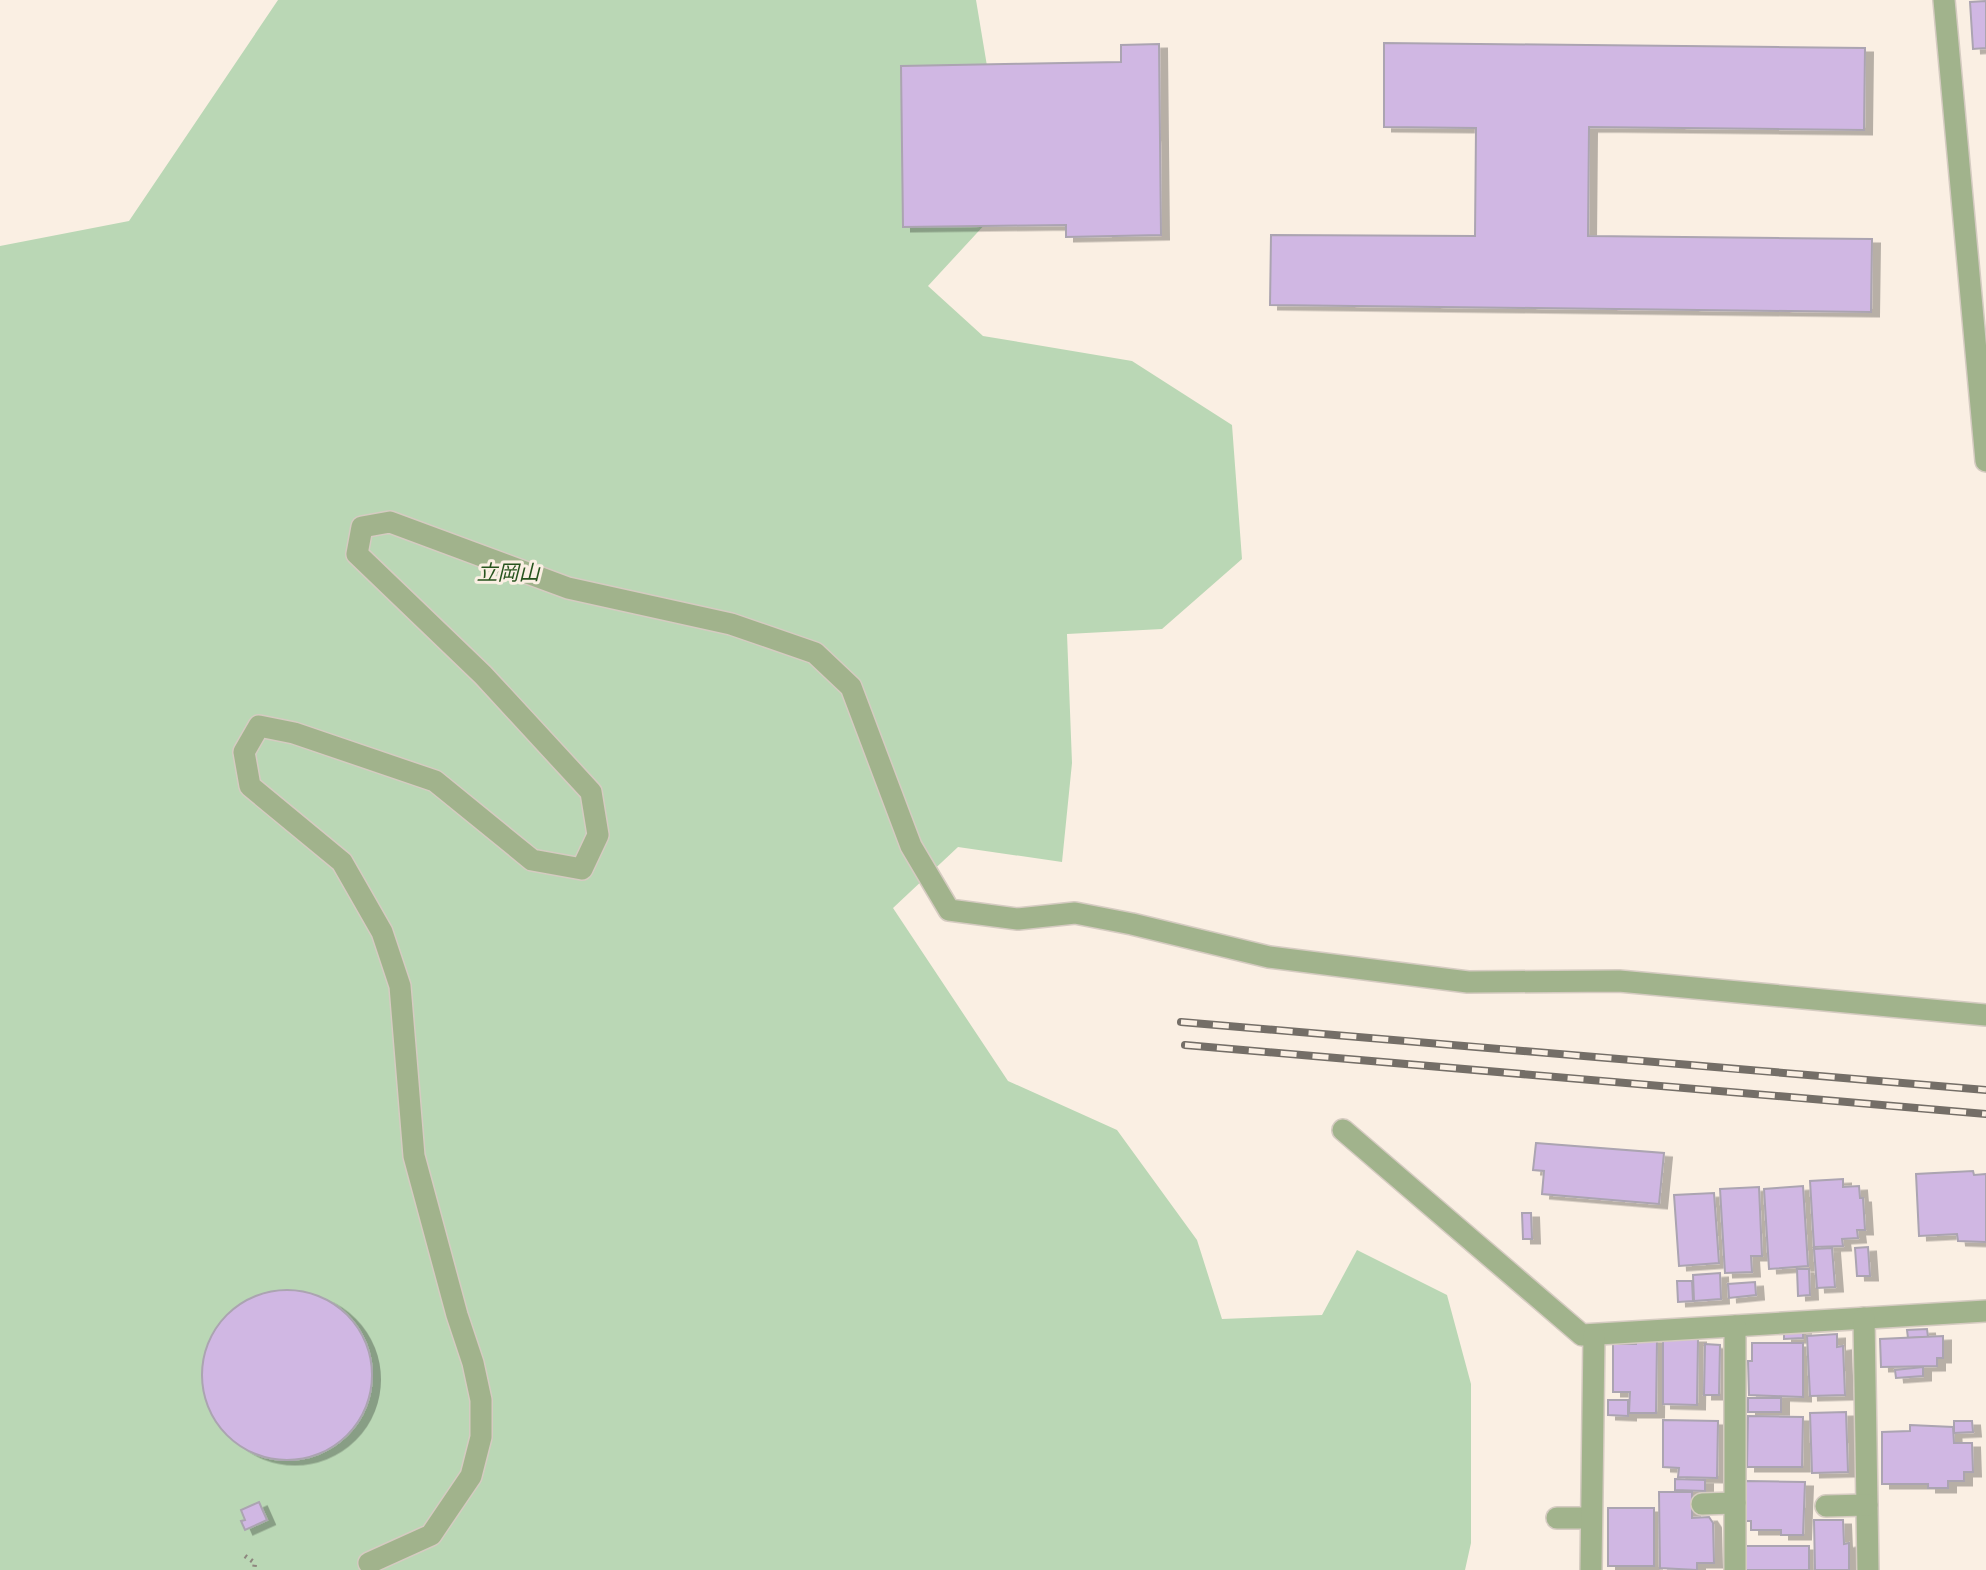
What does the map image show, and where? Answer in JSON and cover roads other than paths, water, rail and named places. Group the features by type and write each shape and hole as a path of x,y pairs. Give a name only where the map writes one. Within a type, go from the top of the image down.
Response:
{"street":[{"path":"1944,0 1986,461"},
{"path":"369,1563 431,1535 471,1476 481,1437 481,1400 414,1156 400,986 382,932 342,862 250,786 244,752 259,726 294,733 435,781 532,860 582,869 598,835 591,792 483,675 357,554 362,527 390,522 568,588 731,624 815,653 851,687 911,845 949,910 1018,919 1075,913 1269,957 1468,982 1619,981 1986,1015"},
{"path":"1343,1130 1582,1335 1986,1311"},
{"path":"1864,1318 1868,1570"},
{"path":"1735,1326 1735,1570"},
{"path":"1591,1570 1594,1335"},
{"path":"1702,1504 1735,1503"},
{"path":"1826,1506 1867,1505"},
{"path":"1558,1518 1591,1518"}],"railway":[{"path":"1181,1022 1986,1090"},
{"path":"1185,1045 1986,1114"}],"park label":[{"name":"立岡山","path":"508,573"}]}
